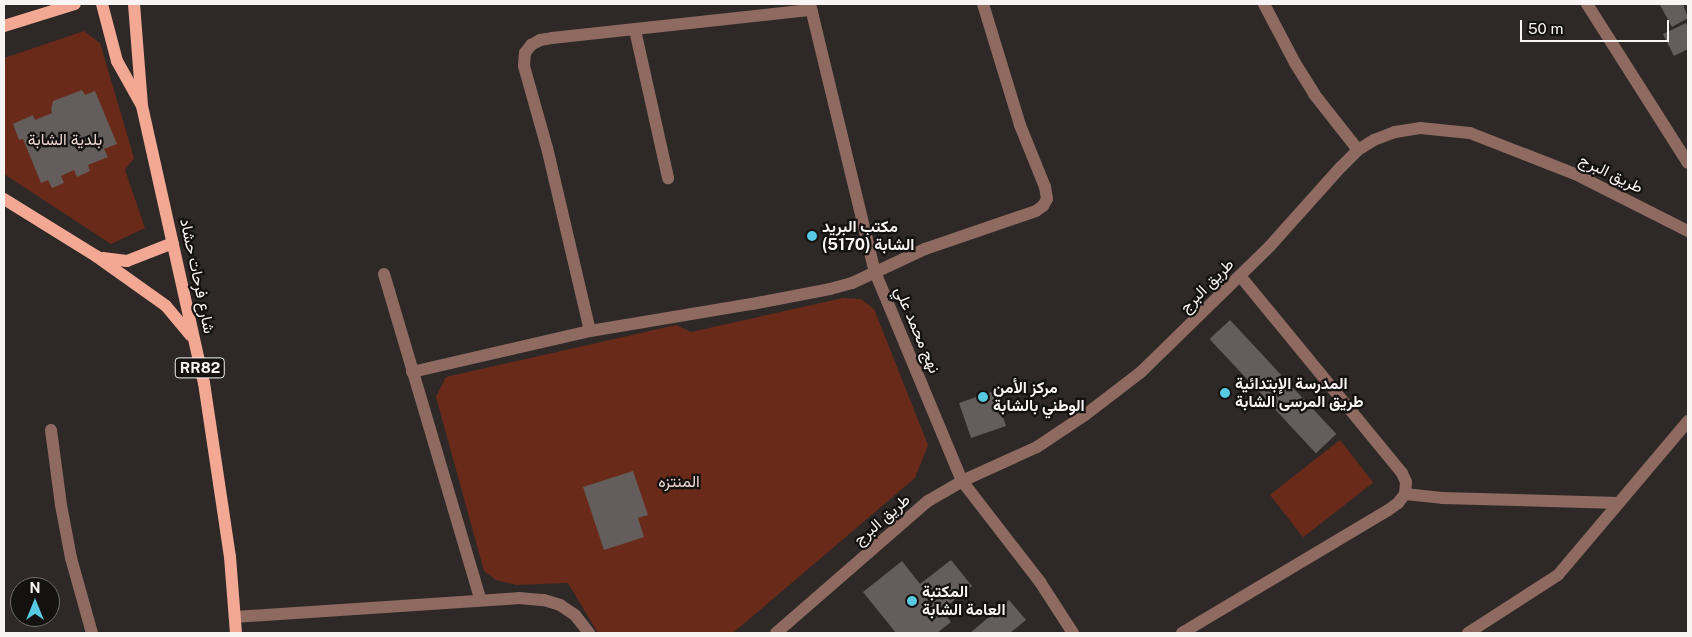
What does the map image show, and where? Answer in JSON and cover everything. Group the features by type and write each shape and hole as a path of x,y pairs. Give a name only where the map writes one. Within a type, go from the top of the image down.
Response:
{"main road":[{"path":"4,26 75,4"},
{"name":"شارع فرحات حشاد","path":"102,4 117,62 142,106"},
{"name":"شارع فرحات حشاد","path":"134,4 142,106 204,383 220,490 236,633"},
{"path":"4,199 96,256 166,306 181,321 194,340"},
{"path":"96,256 116,261 127,261 174,243"}],"street":[{"path":"412,372 590,331 792,297 852,283 925,249 1043,206 1047,199 1041,175 1020,125 983,4"},
{"path":"1264,4 1304,79 1358,150"},
{"path":"1587,4 1688,163"},
{"path":"590,331 547,148 526,73 525,53 531,45 540,40 635,30 811,7"},
{"name":"نهج محمد علي","path":"811,7 875,272 962,481 1040,582 1073,633"},
{"path":"635,30 668,178"},
{"name":"طريق البرج","path":"776,633 928,501 962,481 1037,447 1141,372 1240,276 1358,150 1374,140 1395,132 1420,128 1470,133 1575,174 1688,231"},
{"path":"384,274 480,599"},
{"path":"1182,633 1387,511 1398,503 1405,494 1406,482 1402,473 1240,276"},
{"path":"1468,633 1558,575 1688,420"},
{"path":"51,430 61,505 71,558 92,633"},
{"path":"1405,494 1442,498 1619,503"},
{"path":"235,617 480,599 519,598 544,600 560,605 576,615 590,633"}],"green space":[{"name":"بلدية الشابة","path":"84,31 100,43 134,158 125,170 145,228 111,244 4,174 4,58"},
{"name":"المنتزه","path":"843,298 861,299 874,309 928,445 915,478 733,633 598,633 568,583 516,585 496,580 484,571 436,397 446,377 676,325 691,332"},
{"path":"1340,440 1373,483 1303,537 1270,495"}],"building":[{"path":"1683,4 1688,18 1672,27 1660,5"},
{"path":"1686,23 1688,28 1688,49 1674,56 1663,34"},
{"name":"بلدية الشابة","path":"82,90 85,95 95,91 117,144 104,149 108,157 88,165 90,171 77,177 74,170 61,176 64,183 52,188 48,180 41,183 23,139 19,140 13,124 33,115 35,120 52,113 53,101"},
{"path":"1230,320 1336,434 1316,453 1210,339"},
{"path":"994,391 1006,426 971,438 959,403"},
{"path":"633,471 648,515 638,518 644,537 604,550 583,487"},
{"name":"المكتبة العامة الشابة","path":"951,560 972,586 942,610 951,622 937,633 896,633 863,592 902,561 920,584"},
{"path":"1009,600 1026,620 1010,633 970,633"}],"place":[{"name":"مكتب البريد الشابة (5170)","path":"812,236"},
{"name":"المدرسة الإبتدائية طريق المرسى الشابة","path":"1225,393"},
{"name":"مركز الأمن الوطني بالشابة","path":"983,397"},
{"name":"المكتبة العامة الشابة","path":"912,601"}]}
